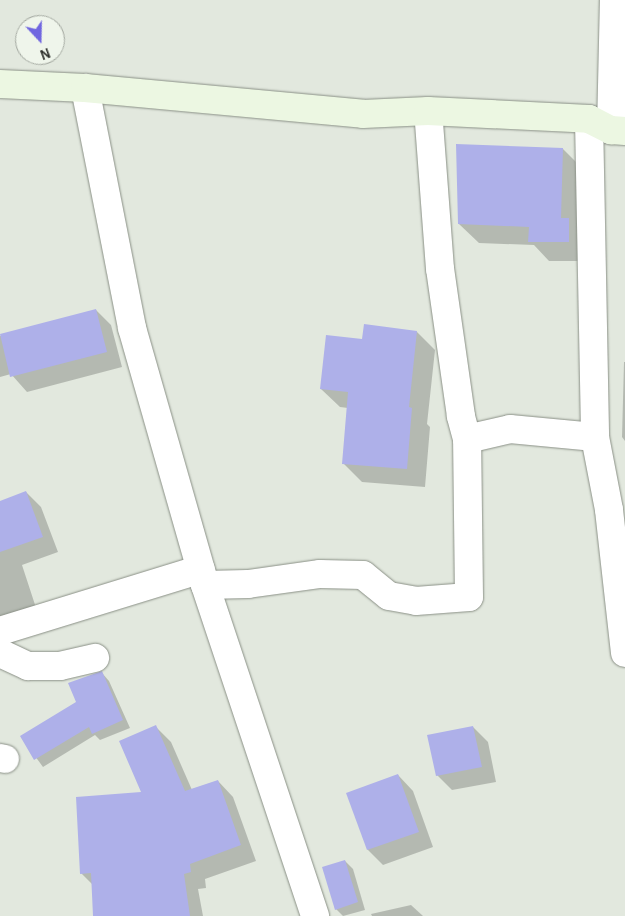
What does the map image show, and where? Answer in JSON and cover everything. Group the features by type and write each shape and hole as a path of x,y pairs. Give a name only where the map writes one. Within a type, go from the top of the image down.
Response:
{"street":[{"path":"614,0 595,437 609,510 625,653"},
{"path":"0,84 85,88 363,114 428,111 609,127"},
{"path":"85,88 132,328 203,577 315,916"},
{"path":"0,631 203,577 248,584 320,574 363,575 389,596 416,600 469,597 468,439 461,416 440,269 428,111"},
{"path":"468,439 510,429 595,437"},
{"path":"0,653 28,666 60,666 96,658"}],"building":[{"path":"456,144 563,148 561,218 569,218 569,242 528,242 529,227 458,224"},
{"path":"96,309 107,352 10,377 0,334"},
{"path":"364,324 417,331 409,407 412,408 407,469 342,464 348,392 320,389 326,335 362,339"},
{"path":"26,491 43,537 0,552 0,501"},
{"path":"102,671 123,720 92,734 89,727 34,760 20,736 76,702 68,683"},
{"path":"156,725 185,791 218,780 241,845 190,864 191,872 184,874 190,916 93,916 91,873 80,874 76,797 141,792 119,741"},
{"path":"473,726 482,767 436,776 427,735"},
{"path":"398,774 419,832 367,850 346,793"},
{"path":"345,860 358,902 335,910 322,867"}]}
